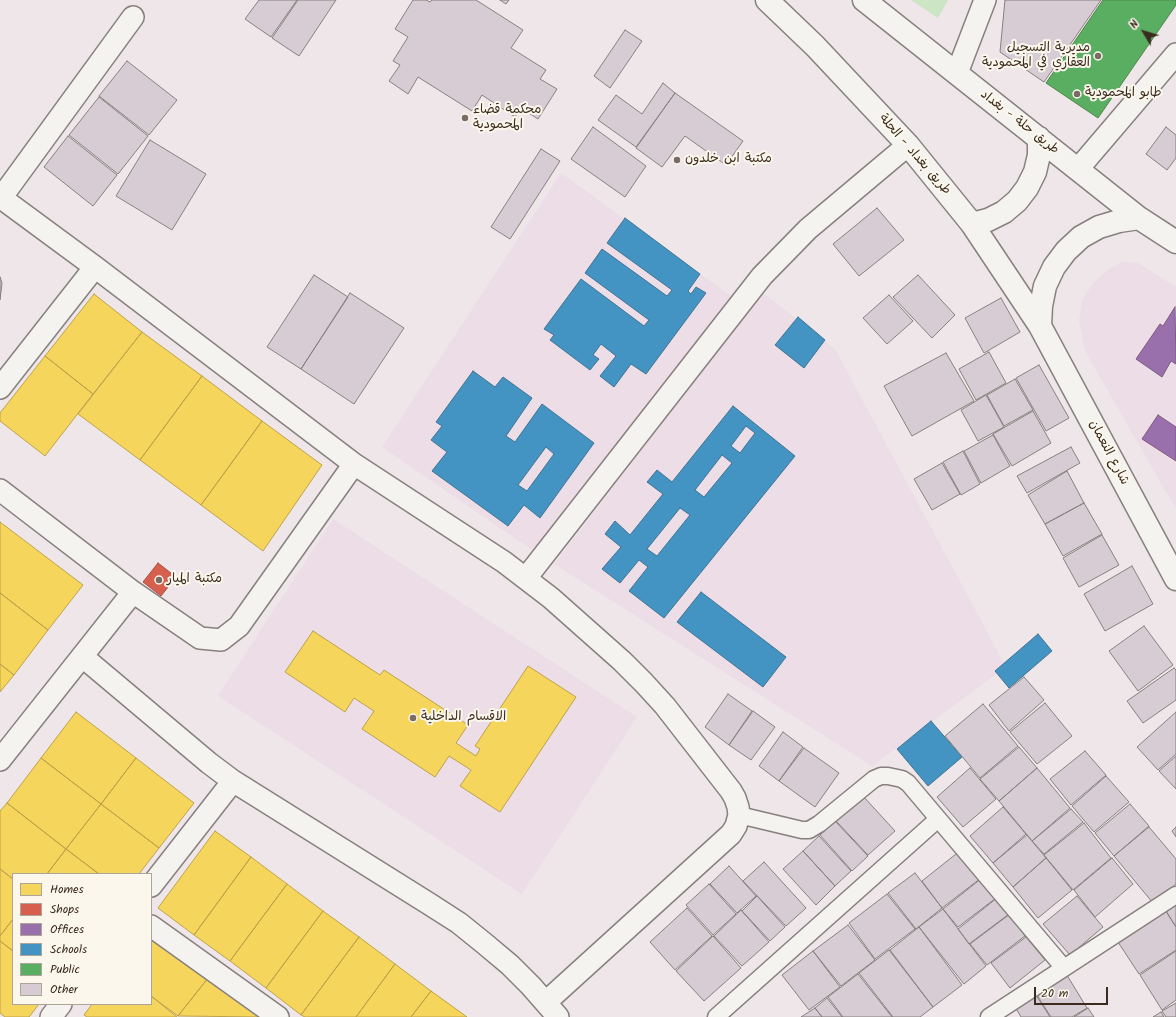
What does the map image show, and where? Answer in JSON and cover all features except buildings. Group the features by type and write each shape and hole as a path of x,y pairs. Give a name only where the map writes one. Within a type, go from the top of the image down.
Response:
{"main road":[{"name":"طريق بغداد - الحلة","path":"767,0 815,46 908,145 972,224 1040,326"},
{"name":"طريق حلة - بغداد","path":"864,0 1139,218 1176,242"},
{"path":"972,224 988,220 998,215 1017,201 1027,188 1035,172 1039,155 1039,138"},
{"path":"1040,326 1041,306 1045,286 1054,267 1066,251 1081,237 1099,227 1119,221 1139,218"},
{"name":"شارع النعمان","path":"1040,326 1176,579"}],"street":[{"path":"957,73 985,0"},
{"path":"83,657 232,781 459,923 510,965 552,1010 731,834 736,826 739,816 738,807 731,791 665,706 622,661 574,618 526,578 482,547 354,464 95,267 0,198 133,17"},
{"path":"1078,169 1176,54"},
{"path":"526,578 762,276 808,229 908,145"},
{"path":"0,388 95,267"},
{"path":"0,490 134,592 200,638 221,640 239,626 354,464"},
{"path":"0,760 134,592"},
{"path":"739,816 808,830 819,824 870,782 881,776 902,779 908,783 1064,968"},
{"path":"152,885 232,781"},
{"path":"716,1017 938,819"},
{"path":"989,1017 1176,894"},
{"path":"152,927 277,1017"},
{"path":"51,1017 59,1005"}],"shaded area":[{"path":"561,173 731,296 639,416 538,554 382,447"},
{"path":"1121,262 1138,263 1176,287 1176,509 1085,351 1079,322 1082,300 1092,285 1105,272"},
{"path":"763,293 835,349 1006,667 872,766 554,564"},
{"path":"333,519 637,717 522,894 218,696"}],"green space":[{"path":"911,0 948,0 938,18"}],"place":[{"name":"مديرية التسجيل العقاري في المحمودية","path":"1098,56"},
{"name":"طابو المحمودية","path":"1077,94"},
{"name":"محكمة قضاء المحمودية","path":"465,118"},
{"name":"مكتبة ابن خلدون","path":"677,160"},
{"name":"مكتبة الميار","path":"159,580"},
{"name":"الاقسام الداخلية","path":"413,718"}]}
